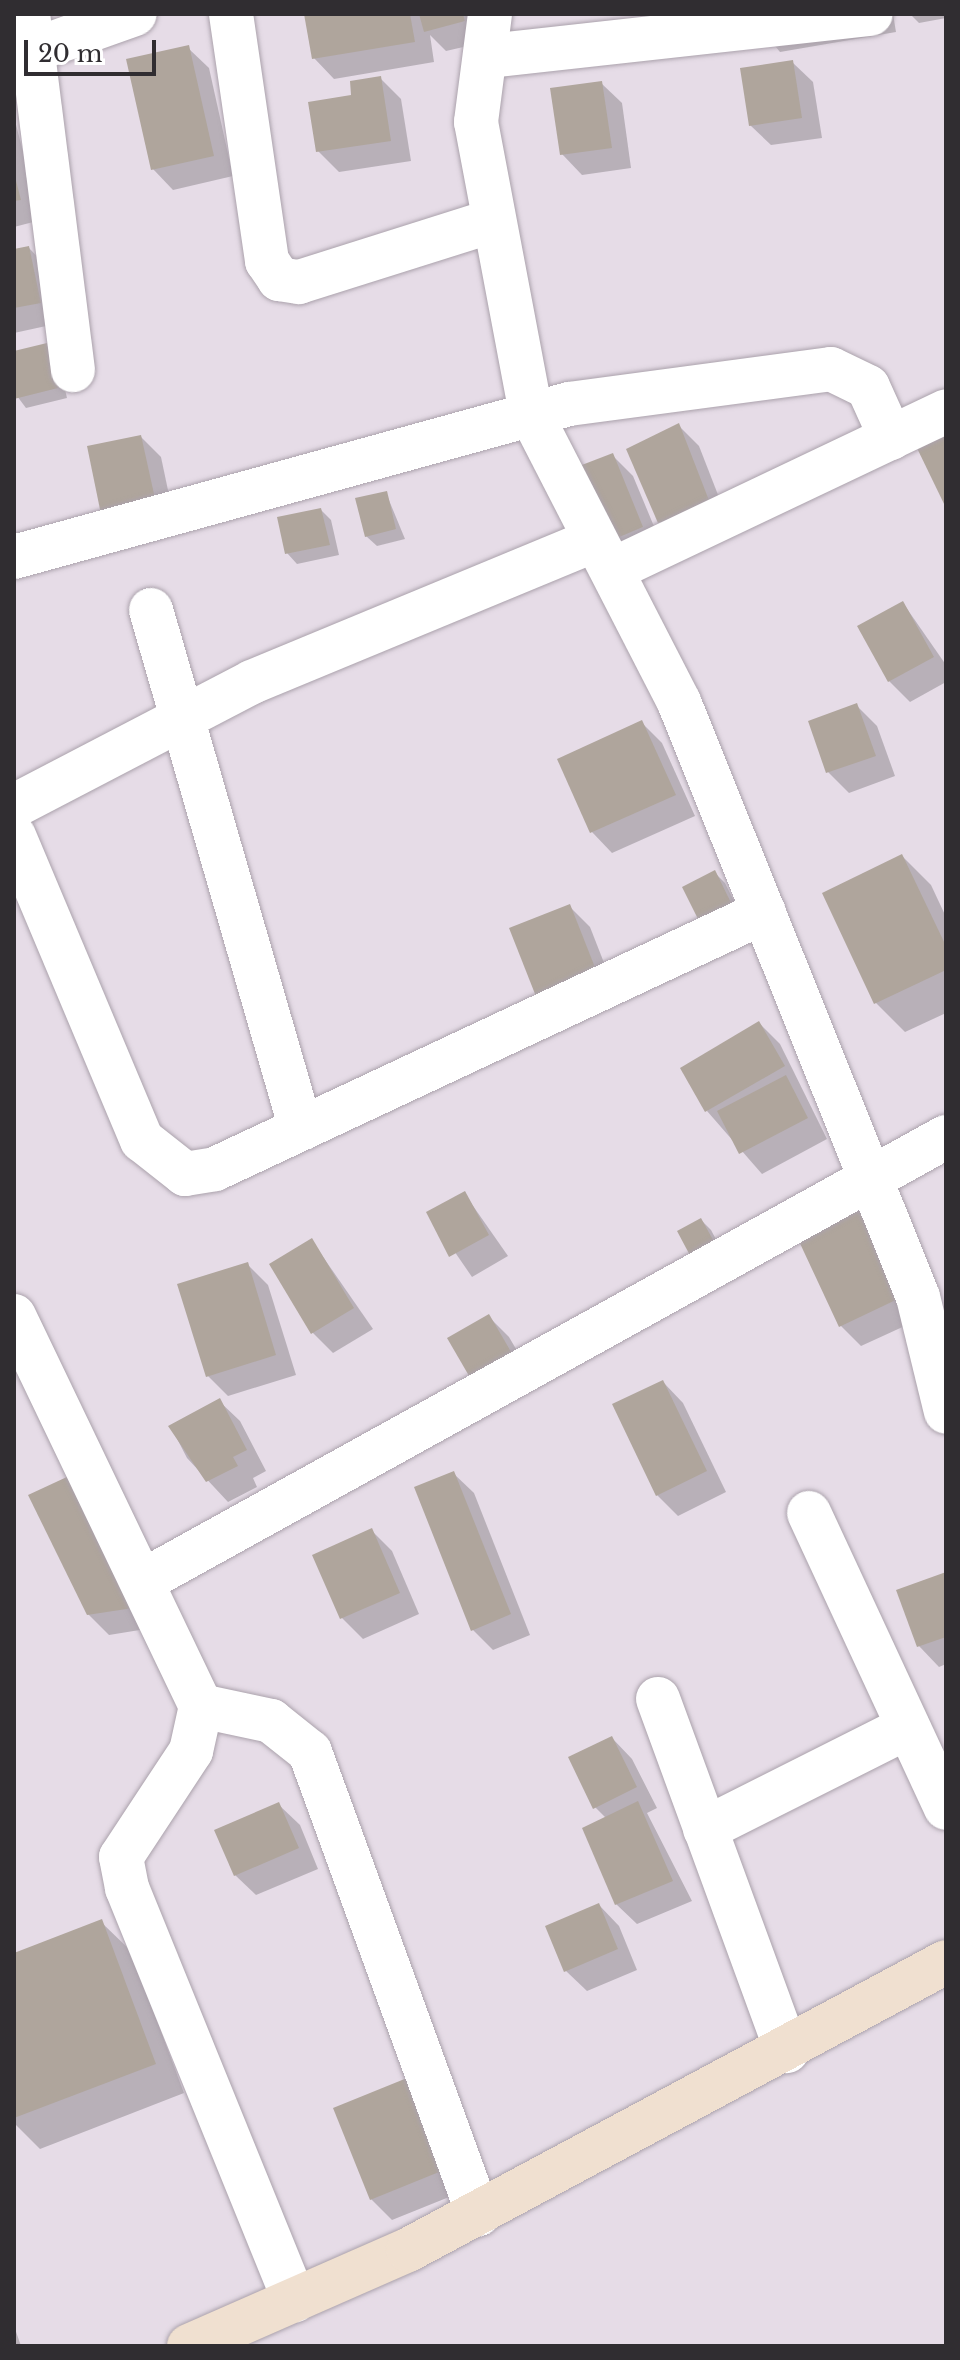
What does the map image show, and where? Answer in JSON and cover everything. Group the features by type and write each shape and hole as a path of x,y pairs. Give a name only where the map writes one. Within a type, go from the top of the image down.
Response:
{"main road":[{"path":"189,2346 478,2214 787,2051 946,1962"}],"street":[{"path":"73,370 26,40 135,14"},
{"path":"231,14 267,261 279,279 299,282 493,221"},
{"path":"871,14 489,35 476,122 531,414 679,702 870,1178 932,1290 946,1412"},
{"path":"14,557 531,414 831,369 868,387 891,438"},
{"path":"14,806 181,718 604,555 891,438 946,411"},
{"path":"151,610 301,1129"},
{"path":"14,836 142,1140 162,1162 185,1174 215,1169 764,912"},
{"path":"143,1581 946,1137"},
{"path":"14,1316 201,1706 191,1751 121,1857 127,1888 294,2300"},
{"path":"809,1513 946,1808"},
{"path":"658,1699 787,2051"},
{"path":"201,1706 271,1721 310,1752 478,2214"},
{"path":"705,1829 908,1727"}],"building":[{"path":"304,14 410,14 415,42 312,59"},
{"path":"419,14 463,14 465,21 424,32"},
{"path":"189,45 214,156 151,170 126,59"},
{"path":"793,60 802,118 749,126 740,68"},
{"path":"381,76 391,141 316,152 308,102 351,95 350,81"},
{"path":"602,81 612,148 560,155 550,88"},
{"path":"14,173 21,200 14,201"},
{"path":"29,246 41,303 14,308 14,249"},
{"path":"47,343 58,388 14,399 14,351"},
{"path":"679,423 710,503 658,523 626,449"},
{"path":"946,428 946,508 915,444"},
{"path":"141,435 158,512 103,524 87,446"},
{"path":"613,453 643,527 605,543 574,468"},
{"path":"387,491 396,529 365,537 355,498"},
{"path":"321,508 330,545 285,554 277,517"},
{"path":"903,601 934,657 888,682 857,626"},
{"path":"857,703 876,756 826,773 808,721"},
{"path":"642,720 676,795 590,833 557,759"},
{"path":"902,854 946,946 946,970 874,1004 822,893"},
{"path":"715,870 740,921 707,937 682,887"},
{"path":"570,904 598,975 537,999 509,928"},
{"path":"759,1021 785,1066 705,1112 680,1068"},
{"path":"786,1075 808,1118 739,1154 717,1111"},
{"path":"465,1191 489,1235 449,1257 426,1212"},
{"path":"858,1208 900,1298 839,1327 797,1237"},
{"path":"701,1218 725,1262 701,1276 677,1231"},
{"path":"312,1238 354,1308 311,1334 269,1264"},
{"path":"248,1262 276,1355 206,1377 177,1284"},
{"path":"489,1314 514,1357 472,1381 447,1338"},
{"path":"663,1380 707,1471 656,1496 612,1404"},
{"path":"220,1398 247,1450 233,1457 238,1466 206,1482 168,1426"},
{"path":"454,1471 511,1614 471,1631 414,1487"},
{"path":"69,1476 133,1608 87,1615 28,1495"},
{"path":"372,1528 400,1593 340,1619 312,1555"},
{"path":"946,1572 946,1637 917,1647 896,1590"},
{"path":"612,1736 637,1787 593,1809 568,1757"},
{"path":"638,1801 673,1881 615,1905 582,1828"},
{"path":"279,1802 299,1848 234,1876 214,1830"},
{"path":"599,1903 618,1949 564,1972 545,1926"},
{"path":"102,1919 156,2064 14,2118 14,1953"},
{"path":"407,2078 444,2170 370,2200 333,2108"}]}
